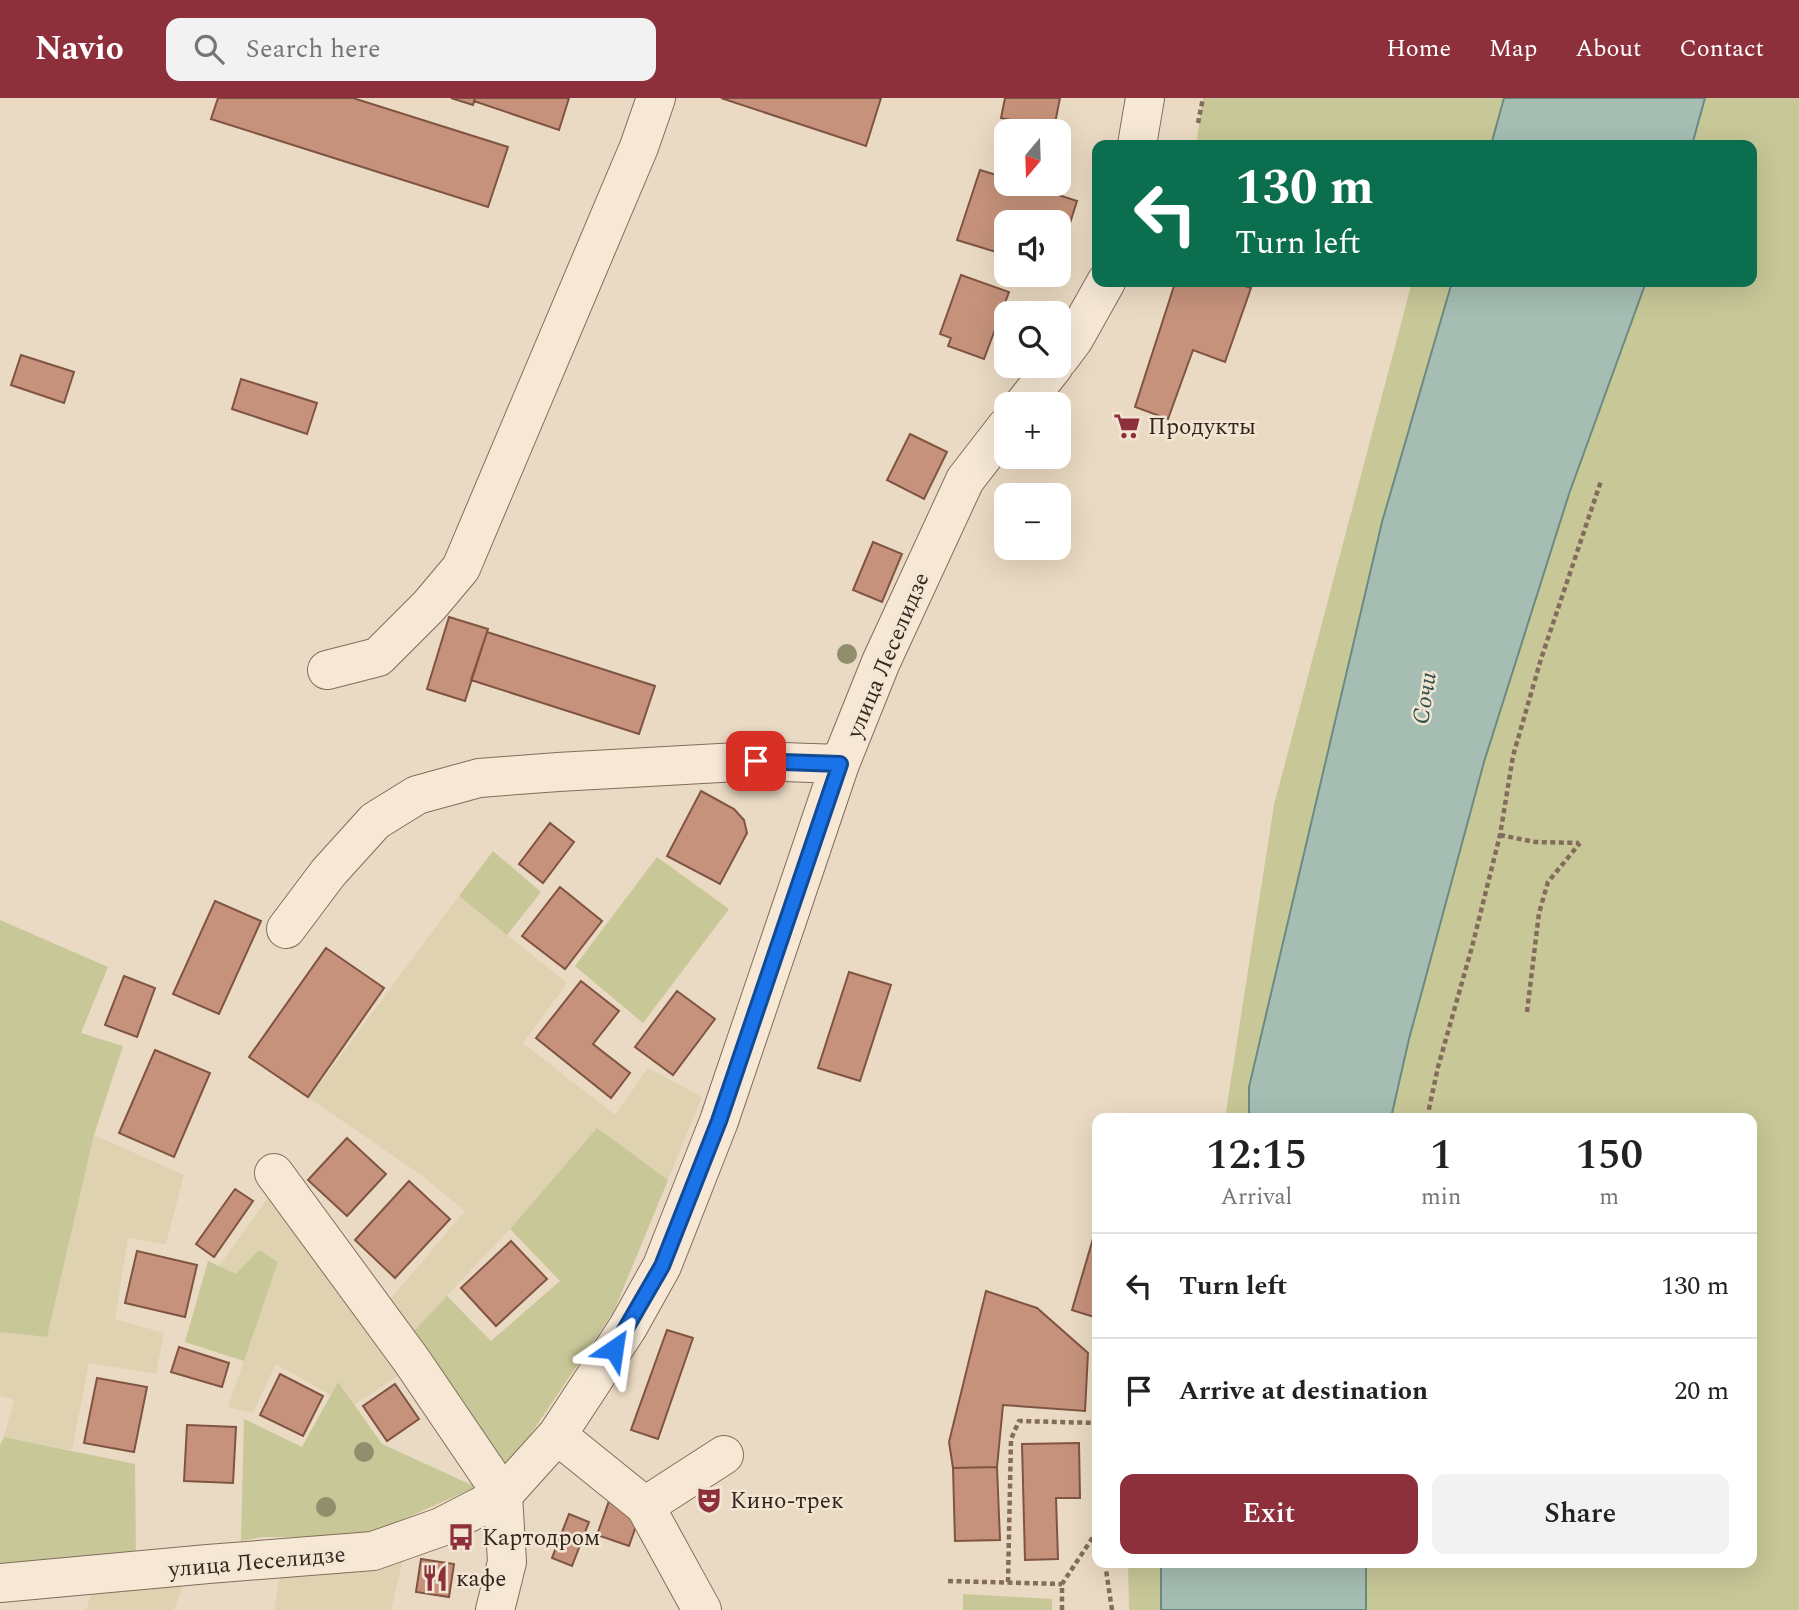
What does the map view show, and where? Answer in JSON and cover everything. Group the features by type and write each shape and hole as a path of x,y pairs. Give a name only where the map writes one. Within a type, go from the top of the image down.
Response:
{"street":[{"path":"327,670 378,657 429,606 461,568 639,147 656,98"},
{"path":"1138,140 1145,98"},
{"path":"1071,343 1103,287"},
{"path":"1033,392 1045,378"},
{"name":"улица Леселидзе","path":"0,1583 373,1551 441,1527 503,1495 557,1435 628,1327 662,1266 719,1121 840,764 881,662 965,480 994,443"},
{"path":"286,929 327,873 375,821 416,795 479,778 558,772 756,761 840,764"},
{"path":"274,1173 412,1361 503,1495 507,1562 495,1610"},
{"path":"557,1435 645,1506 702,1610"},
{"path":"645,1506 724,1455"}],"path":[{"path":"1198,123 1203,98"},
{"path":"1428,1113 1437,1067 1472,947 1500,835 1513,756 1541,659 1601,481"},
{"path":"1500,835 1535,842 1580,843 1548,882 1539,913 1527,1012"},
{"path":"1008,1582 1011,1439 1019,1421 1092,1423"},
{"path":"1062,1610 1062,1584 1092,1539"},
{"path":"1106,1568 1112,1610"},
{"path":"948,1581 1062,1584"}],"shaded area":[{"path":"459,896 567,983 523,1043 615,1115 648,1068 702,1097 668,1180 597,1129 510,1229 409,1336 386,1304 465,1211 421,1175 309,1098"},
{"path":"94,1135 184,1175 166,1244 128,1238 115,1319 164,1333 156,1374 89,1363 72,1450 4,1437 14,1400 0,1396 0,1332 47,1337"},
{"path":"271,1194 398,1376 354,1405 338,1382 330,1395 276,1364 253,1413 228,1407 278,1262 236,1275 219,1266"},
{"path":"404,1555 391,1610 274,1610 280,1574"},
{"path":"183,1585 174,1610 86,1610 91,1595"}],"green space":[{"path":"1203,98 1504,98 1492,140 1197,140"},
{"path":"1705,98 1799,98 1799,1610 1366,1610 1366,1568 1757,1568 1757,1113 1392,1113 1409,1039 1484,762 1569,494 1644,287 1757,287 1757,140 1693,140"},
{"path":"1411,287 1451,287 1382,522 1249,1087 1249,1113 1226,1113 1274,805"},
{"path":"493,851 541,892 507,935 459,896"},
{"path":"657,857 729,909 643,1023 575,966"},
{"path":"0,920 108,967 81,1033 123,1046 94,1135 47,1337 0,1332"},
{"path":"597,1128 668,1180 614,1311 505,1472 409,1336 447,1296 491,1341 560,1281 510,1229"},
{"path":"259,1250 278,1262 244,1361 185,1342 208,1261 236,1274"},
{"path":"338,1382 382,1444 476,1487 363,1537 262,1537 241,1541 244,1419 302,1447"},
{"path":"4,1437 135,1464 136,1558 0,1564 0,1445"},
{"path":"1128,1568 1161,1568 1161,1610 1129,1610"},
{"path":"963,1594 1052,1599 1052,1610 963,1610"}],"water":[{"path":"1504,98 1705,98 1693,140 1492,140"},
{"name":"Сочи","path":"1451,287 1644,287 1569,494 1484,762 1409,1039 1392,1113 1249,1113 1249,1087 1382,522"},
{"path":"1161,1568 1366,1568 1366,1610 1161,1610"}],"building":[{"path":"218,98 353,98 508,147 488,207 211,119"},
{"path":"451,98 475,98 473,105"},
{"path":"475,98 569,98 559,130 474,101"},
{"path":"721,98 881,98 866,146"},
{"path":"1005,98 1060,98 1056,119 1001,118"},
{"path":"980,170 994,174 994,196 1061,196 1077,201 1071,220 1071,210 994,210 994,251 957,240"},
{"path":"961,275 1009,292 1006,301 994,301 994,332 984,359 948,346 951,338 940,334"},
{"path":"1174,287 1251,288 1225,362 1193,350 1168,419 1135,407"},
{"path":"21,355 74,372 64,403 11,385"},
{"path":"241,379 317,403 307,434 232,409"},
{"path":"910,434 947,452 924,499 887,480"},
{"path":"873,542 902,554 882,602 853,590"},
{"path":"449,617 488,629 465,701 427,689"},
{"path":"487,632 655,686 639,734 471,680"},
{"path":"701,791 734,809 744,820 747,833 720,884 667,856"},
{"path":"550,823 574,842 543,883 519,864"},
{"path":"560,887 602,921 565,969 522,936"},
{"path":"215,901 261,921 219,1014 173,994"},
{"path":"326,948 384,988 308,1097 249,1057"},
{"path":"849,972 891,985 860,1081 818,1068"},
{"path":"124,976 155,988 137,1037 105,1025"},
{"path":"581,981 619,1011 593,1044 630,1073 611,1098 536,1038"},
{"path":"677,991 715,1019 673,1075 635,1047"},
{"path":"155,1050 210,1073 174,1157 119,1133"},
{"path":"347,1138 386,1174 347,1216 308,1180"},
{"path":"409,1181 450,1219 395,1278 355,1240"},
{"path":"235,1189 253,1201 214,1257 196,1244"},
{"path":"511,1241 547,1279 496,1326 461,1288"},
{"path":"1092,1242 1092,1316 1072,1310"},
{"path":"137,1251 197,1265 185,1317 125,1303"},
{"path":"986,1291 1037,1308 1088,1353 1085,1411 1003,1405 997,1467 953,1468 949,1442"},
{"path":"667,1330 693,1338 658,1439 631,1430"},
{"path":"179,1347 229,1363 222,1387 171,1372"},
{"path":"280,1374 323,1396 303,1436 260,1415"},
{"path":"97,1378 147,1387 134,1452 84,1443"},
{"path":"395,1384 419,1419 387,1441 363,1406"},
{"path":"187,1425 236,1427 233,1483 184,1481"},
{"path":"1079,1443 1080,1498 1056,1498 1058,1559 1025,1560 1022,1444"},
{"path":"997,1467 1000,1540 955,1541 953,1468"},
{"path":"610,1498 642,1509 629,1546 597,1535"},
{"path":"569,1514 589,1522 572,1566 552,1558"},
{"name":"кафе","path":"421,1559 454,1564 449,1597 416,1592"}],"place":[{"name":"Продукты","path":"1127,426"},
{"name":"Кино-трек","path":"709,1500"},
{"name":"Картодром","path":"461,1537"},
{"name":"кафе","path":"435,1578"}],"route":[{"path":"614,1349 662,1266 719,1121 840,764 756,761"}]}
